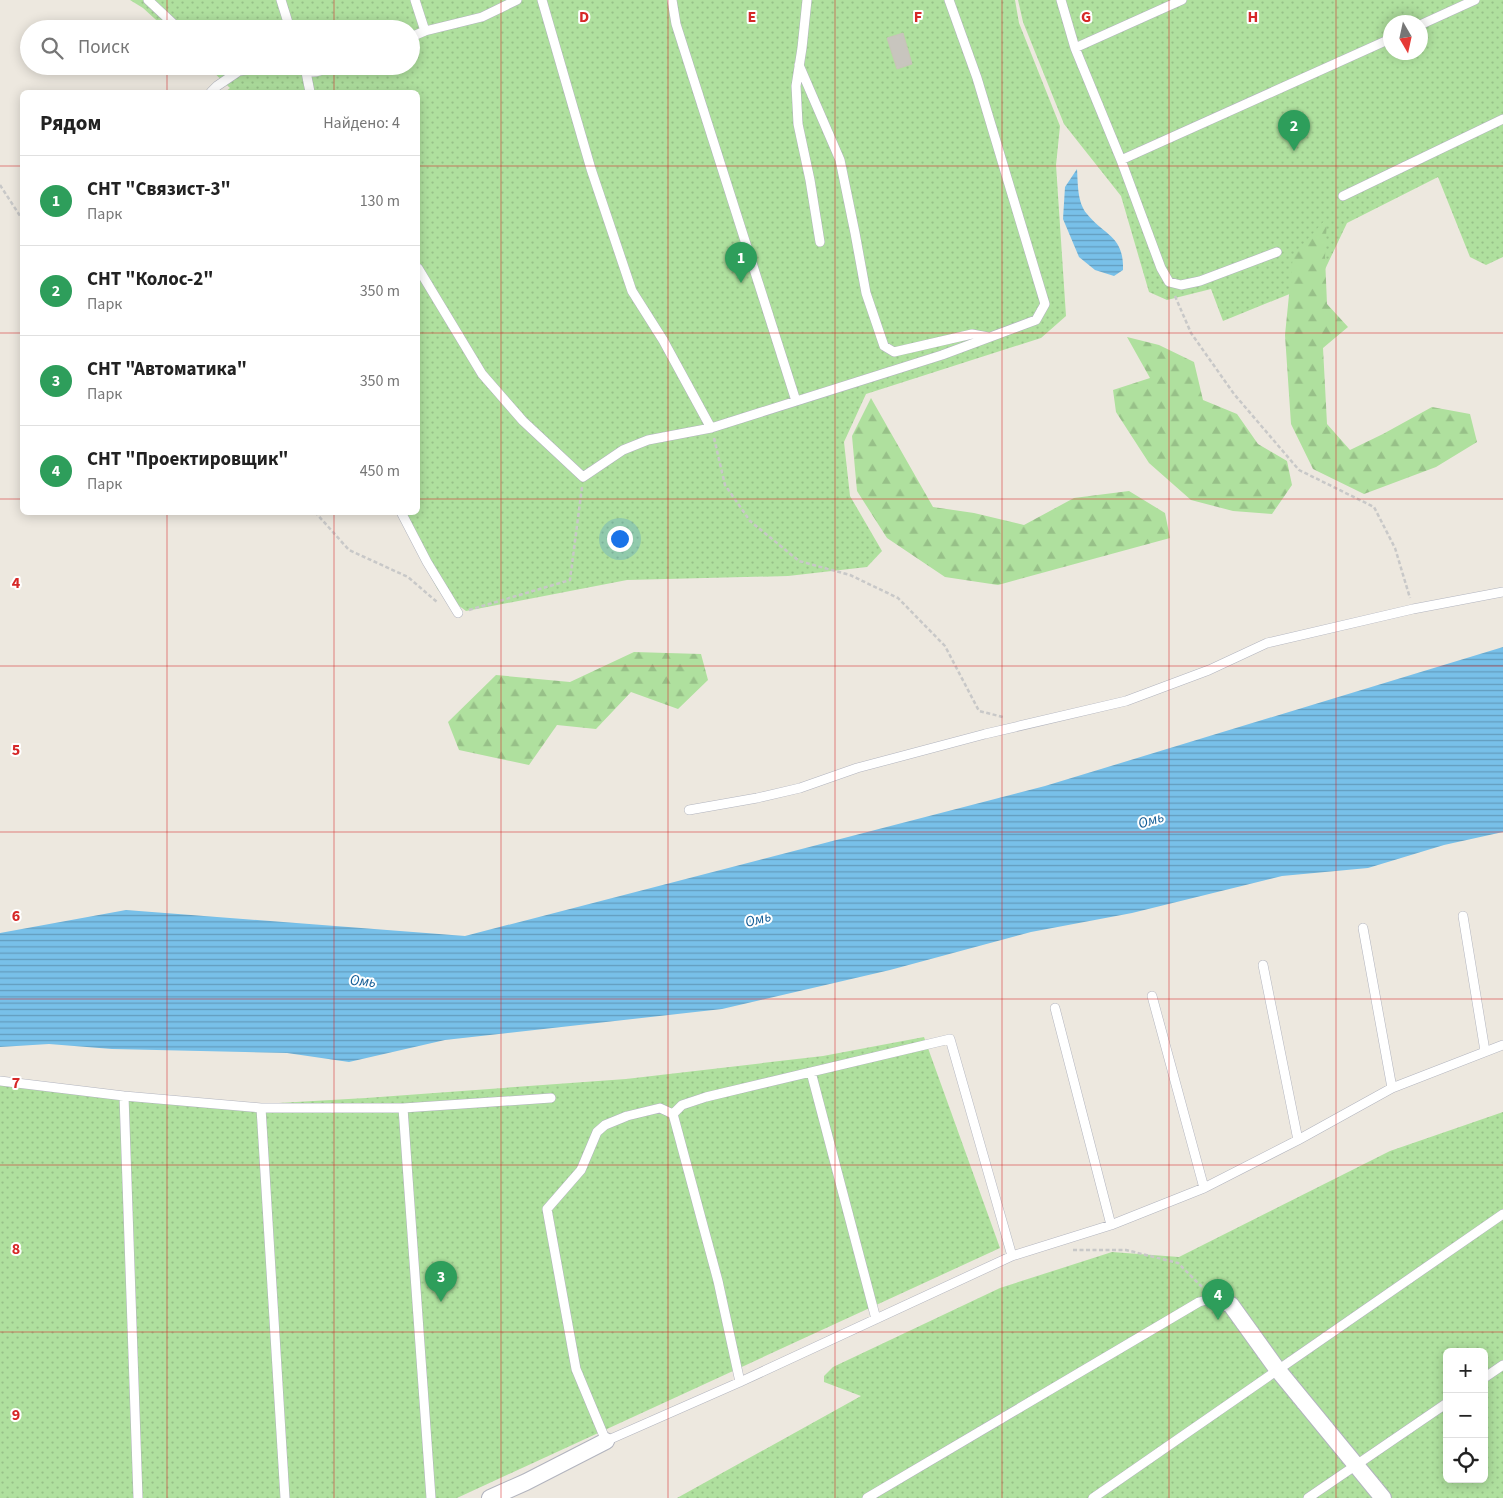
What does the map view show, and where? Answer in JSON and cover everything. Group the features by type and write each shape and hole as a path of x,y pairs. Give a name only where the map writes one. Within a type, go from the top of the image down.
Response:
{"street":[{"path":"1211,1299 1220,1300 1231,1306 1278,1369 1383,1498"},
{"path":"490,1498 526,1482 606,1441"}],"lane":[{"path":"281,0 287,20"},
{"path":"415,0 425,31"},
{"path":"420,33 482,17 517,0"},
{"path":"542,0 591,169 632,292 663,340 711,428"},
{"path":"672,0 676,24 796,401"},
{"path":"807,0 796,86 798,124 810,180 820,242"},
{"path":"420,271 482,374 523,421 583,477 623,450 648,440 711,428 942,355 1036,320 1045,304 977,78 948,0"},
{"path":"1061,0 1074,48 1121,160 1161,268 1169,282 1181,285 1200,281 1277,252"},
{"path":"1074,48 1182,0"},
{"path":"1428,21 1475,0"},
{"path":"151,1 170,20"},
{"path":"1121,160 1383,42"},
{"path":"799,65 840,160 866,293 884,346 894,352 972,334 990,337"},
{"path":"213,90 234,75"},
{"path":"307,75 310,90"},
{"path":"1343,196 1503,119"},
{"path":"403,515 427,562 458,613"},
{"path":"689,810 783,792 857,768 921,751 1126,701 1209,670 1267,643 1413,609 1503,592"},
{"path":"1463,916 1485,1051"},
{"path":"1363,928 1392,1088"},
{"path":"1262,965 1298,1140"},
{"path":"1152,996 1204,1188"},
{"path":"1055,1008 1112,1225"},
{"path":"673,1114 682,1105 706,1098 950,1039 1012,1256"},
{"path":"673,1114 660,1108 627,1116 605,1125 597,1132 581,1170 546,1208 576,1369 606,1441 740,1382 1012,1256 1112,1225 1204,1188 1298,1140 1392,1088 1503,1045"},
{"path":"811,1072 876,1318"},
{"path":"0,1081 124,1096 262,1108 403,1108 551,1098"},
{"path":"124,1096 138,1498"},
{"path":"262,1108 285,1498"},
{"path":"403,1108 431,1498"},
{"path":"673,1114 718,1281 740,1382"},
{"path":"1093,1498 1503,1214"},
{"path":"867,1498 1199,1302 1211,1299"},
{"path":"1488,1375 1503,1365"},
{"path":"1308,1498 1443,1406"}],"path":[{"path":"0,185 20,217"},
{"path":"1169,282 1191,333 1234,394 1299,470 1374,507 1395,548 1413,609"},
{"path":"711,428 725,485 750,521 799,561 850,575 898,598 945,646 980,711 1004,717"},
{"path":"458,613 570,580 583,477"},
{"path":"318,515 349,550 408,576 437,602"},
{"path":"1072,1250 1126,1250 1178,1263 1200,1284 1211,1299"}],"green space":[{"path":"130,0 1015,0 1019,23 1060,126 1056,165 1066,316 1041,338 866,394 844,442 850,496 882,551 867,567 788,576 627,580 466,611 438,590 398,515 420,515 420,90 228,90 230,88 216,75 420,75 420,20 156,20 143,8"},
{"path":"1018,0 1503,0 1503,257 1486,265 1470,257 1438,177 1347,223 1319,282 1223,321 1211,289 1167,300 1149,292 1121,196 1064,124 1023,22"},
{"path":"1327,218 1325,257 1327,304 1348,327 1323,348 1327,424 1350,450 1432,407 1470,414 1477,442 1436,467 1364,494 1313,469 1291,424 1285,335 1293,255"},
{"path":"1127,337 1159,345 1194,362 1203,400 1237,414 1258,444 1287,461 1292,485 1272,514 1233,511 1191,500 1149,463 1116,412 1113,390 1150,378"},
{"path":"871,398 933,507 974,513 1024,525 1074,498 1129,491 1165,513 1170,538 998,585 945,577 887,538 857,491 852,436"},
{"path":"634,652 701,654 708,680 678,709 631,692 596,729 557,725 529,765 459,750 448,722 496,675 570,682"},
{"path":"924,1037 1000,1248 457,1498 0,1498 0,1085 261,1104 626,1079 823,1056"},
{"path":"1503,1112 1503,1498 677,1498 861,1396 824,1382 824,1376 833,1367 1000,1288 1112,1252 1179,1257 1390,1151"}],"water":[{"path":"1077,169 1081,204 1087,214 1117,243 1120,250 1123,270 1114,276 1095,270 1079,257 1063,219 1065,187"},
{"name":"Омь","path":"1503,647 1503,832 1444,845 1368,868 1282,876 1132,913 1031,932 890,970 722,1009 445,1040 349,1062 287,1053 112,1049 49,1044 0,1047 0,933 126,910 465,936 1045,786"}],"building":[{"path":"903,33 912,64 897,69 887,38"}],"place":[{"name":"СНТ \"Колос-2\"","path":"1294,151"},
{"name":"СНТ \"Связист-3\"","path":"741,283"},
{"name":"СНТ \"Автоматика\"","path":"441,1302"},
{"name":"СНТ \"Проектировщик\"","path":"1218,1320"}]}
